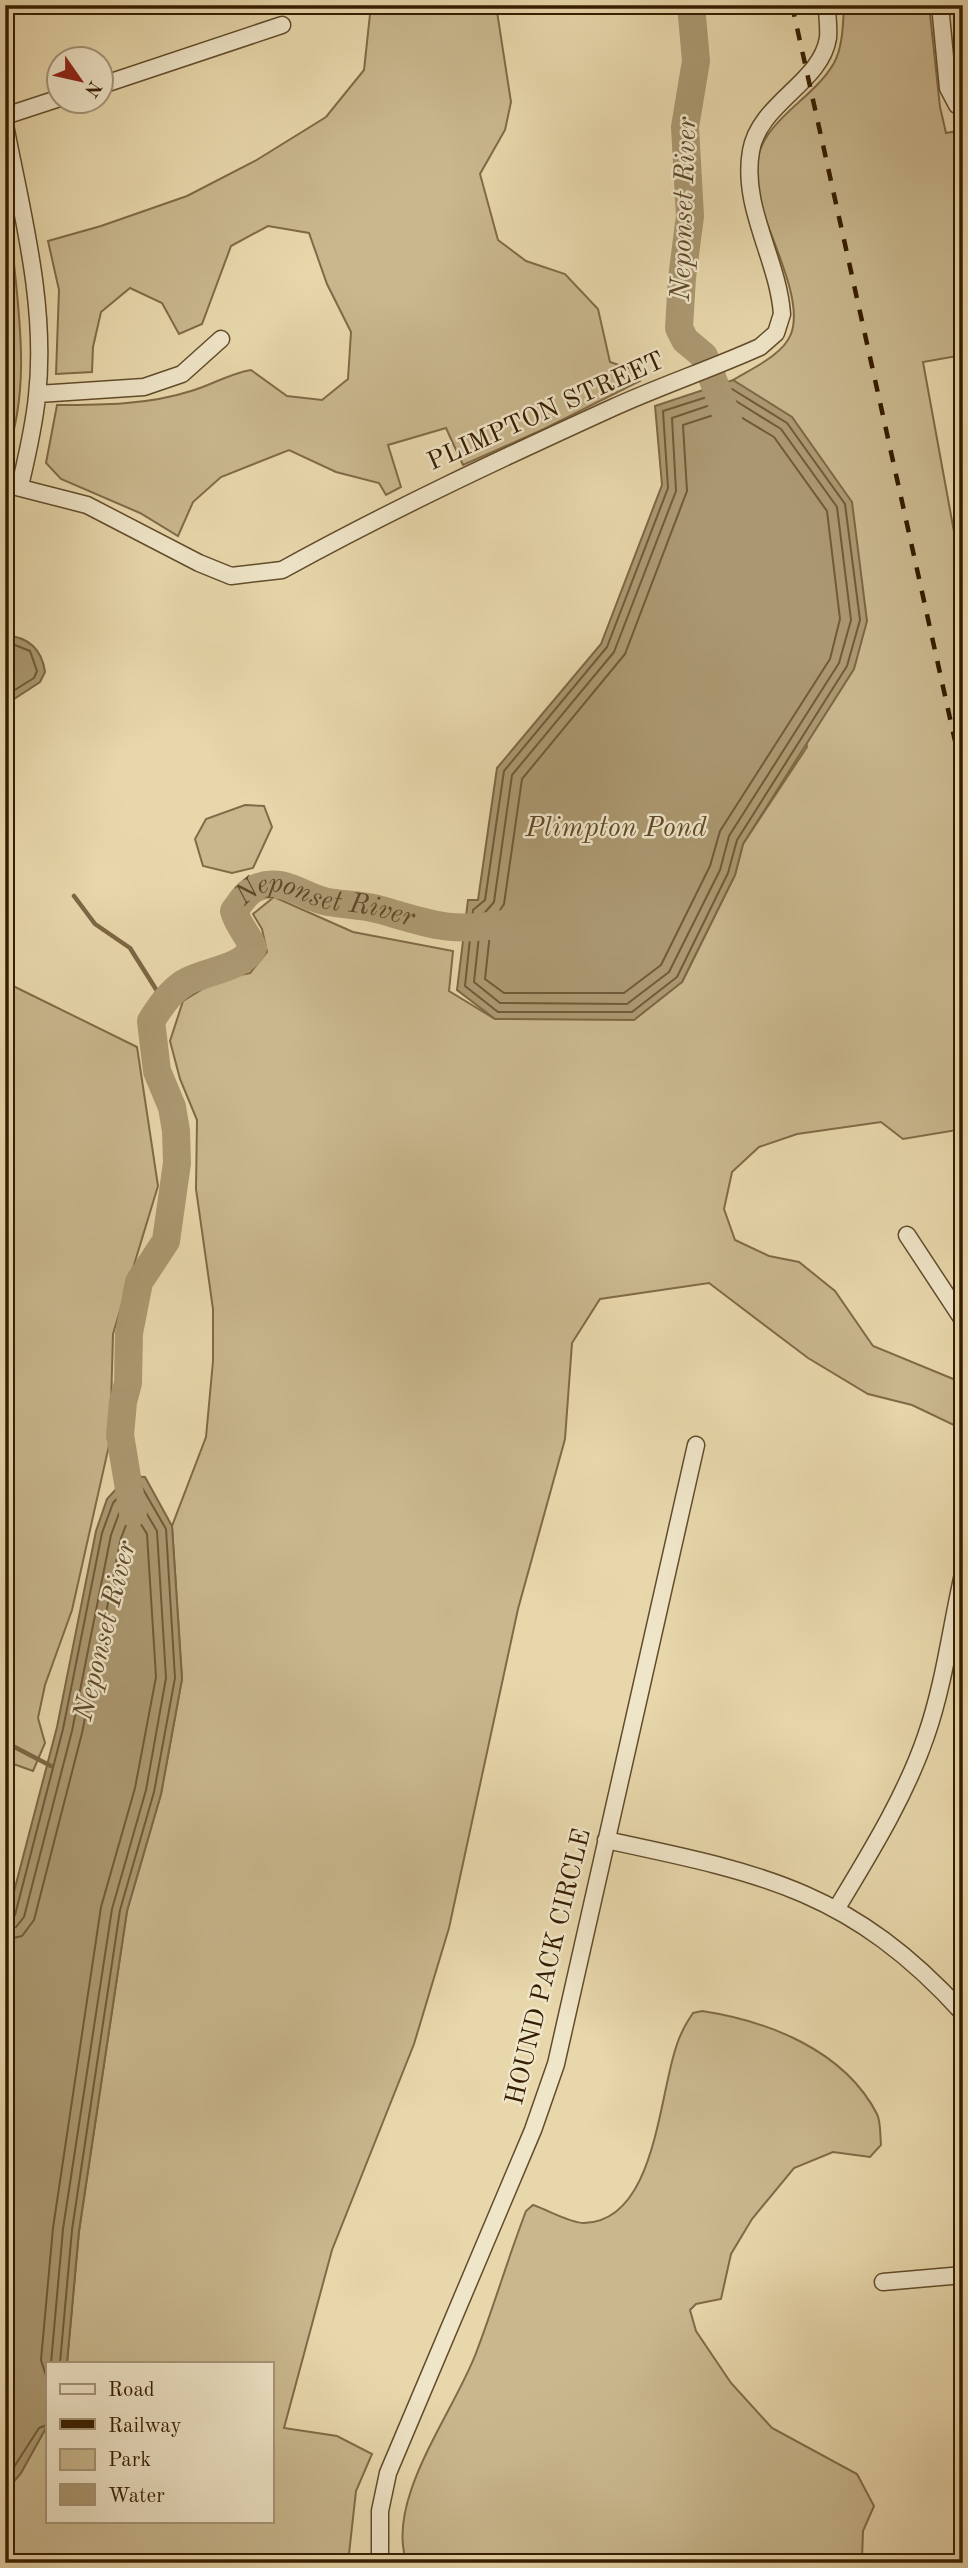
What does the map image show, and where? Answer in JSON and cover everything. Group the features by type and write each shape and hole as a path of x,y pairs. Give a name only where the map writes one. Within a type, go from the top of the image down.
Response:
{"street":[{"name":"PLIMPTON STREET","path":"12,485 87,505 199,563 231,576 258,575 282,570 424,494 770,340 780,326 782,308 751,193 751,152 761,123 808,72 823,50 828,38 827,5"},
{"path":"940,5 948,88 957,105 963,106"},
{"path":"116,80 282,25"},
{"path":"5,116 46,103"},
{"path":"5,125 36,303 38,394 31,441 12,485"},
{"path":"38,394 144,387 182,374 221,339"},
{"path":"907,1235 963,1320"},
{"name":"HOUND PACK CIRCLE","path":"380,2563 380,2511 388,2473 547,2094 696,1445"},
{"path":"837,1908 878,1839 921,1752 934,1707 963,1574"},
{"path":"606,1840 727,1865 785,1884 837,1908 901,1952 931,1978 963,2012"},
{"path":"883,2282 963,2275"}],"green space":[{"path":"371,5 496,5 511,102 505,130 480,174 498,240 526,261 565,274 598,309 610,362 631,369 640,381 544,429 463,465 446,428 388,445 401,487 386,495 379,483 336,472 289,450 221,477 193,502 178,536 140,513 61,479 46,463 57,405 141,402 175,396 251,370 287,396 322,400 348,379 351,332 327,284 309,233 268,226 231,246 202,324 179,334 162,303 130,288 101,312 93,347 92,372 56,374 59,290 48,241 187,196 255,161 326,117 364,70"},
{"path":"844,5 929,5 940,107 946,133 963,130 963,355 923,362 963,581 963,1129 903,1139 881,1122 797,1134 759,1147 732,1172 724,1209 735,1240 769,1256 799,1262 835,1291 873,1346 963,1383 960,1428 912,1405 868,1394 808,1358 709,1283 600,1299 572,1343 565,1439 518,1609 449,1928 414,2044 332,2250 284,2428 337,2436 372,2454 356,2491 348,2563 5,2563 5,2492 21,2473 46,2428 46,2522 273,2522 273,2362 67,2362 79,2231 127,1911 161,1794 182,1679 172,1526 206,1437 213,1361 213,1309 196,1189 197,1120 180,1079 170,1041 183,1001 219,979 250,973 267,952 262,929 253,914 274,897 353,932 453,951 449,991 495,1019 682,982 735,875 743,844 807,747 746,390 733,380 774,355 787,342 794,318 787,278 759,196 757,159 773,128 824,78 834,63 843,27"},
{"path":"5,204 9,213 18,305 21,368 14,429 5,458"},
{"path":"245,805 264,806 272,827 253,868 232,873 203,866 195,839 206,819"},
{"path":"5,982 137,1047 158,1186 113,1334 110,1441 72,1610 45,1685 38,1718 45,1743 33,1771 5,1761"},
{"path":"702,2011 753,2022 802,2042 845,2072 863,2092 878,2117 881,2145 870,2157 833,2152 794,2168 752,2219 731,2254 721,2299 696,2304 690,2310 696,2331 731,2383 772,2428 857,2474 874,2506 863,2531 862,2560 868,2563 407,2563 402,2539 405,2512 413,2485 476,2353 526,2211 533,2205 566,2219 584,2223 609,2216 628,2199 643,2174 653,2144 674,2054 682,2032 693,2013"}],"water":[{"name":"Plimpton Pond","path":"733,380 792,417 852,502 867,621 854,669 743,844 735,875 682,982 634,1020 495,1019 457,990 468,900 478,900 497,768 601,644 662,485 655,406"},
{"path":"5,635 21,638 32,646 41,657 45,672 40,682 5,705"},
{"path":"128,1476 145,1477 172,1526 182,1679 161,1794 127,1911 79,2231 67,2362 46,2362 46,2428 21,2473 5,2492 5,1926 57,1727 96,1531 107,1499"}],"waterway":[{"name":"Neponset River","path":"691,5 696,61 685,127 690,216 679,328 685,340 704,356 728,419"},
{"name":"Neponset River","path":"133,1513 120,1435 128,1383 129,1333 139,1282 166,1241 177,1163 172,1107 157,1071 151,1021 170,995 184,983 240,961 253,948 234,911 249,892 266,885 285,886 319,900 375,908 440,926 468,928 502,924"},
{"path":"74,896 95,924 130,948 164,1002"},
{"path":"5,1742 51,1766"}],"railway":[{"path":"792,5 963,777"}]}
